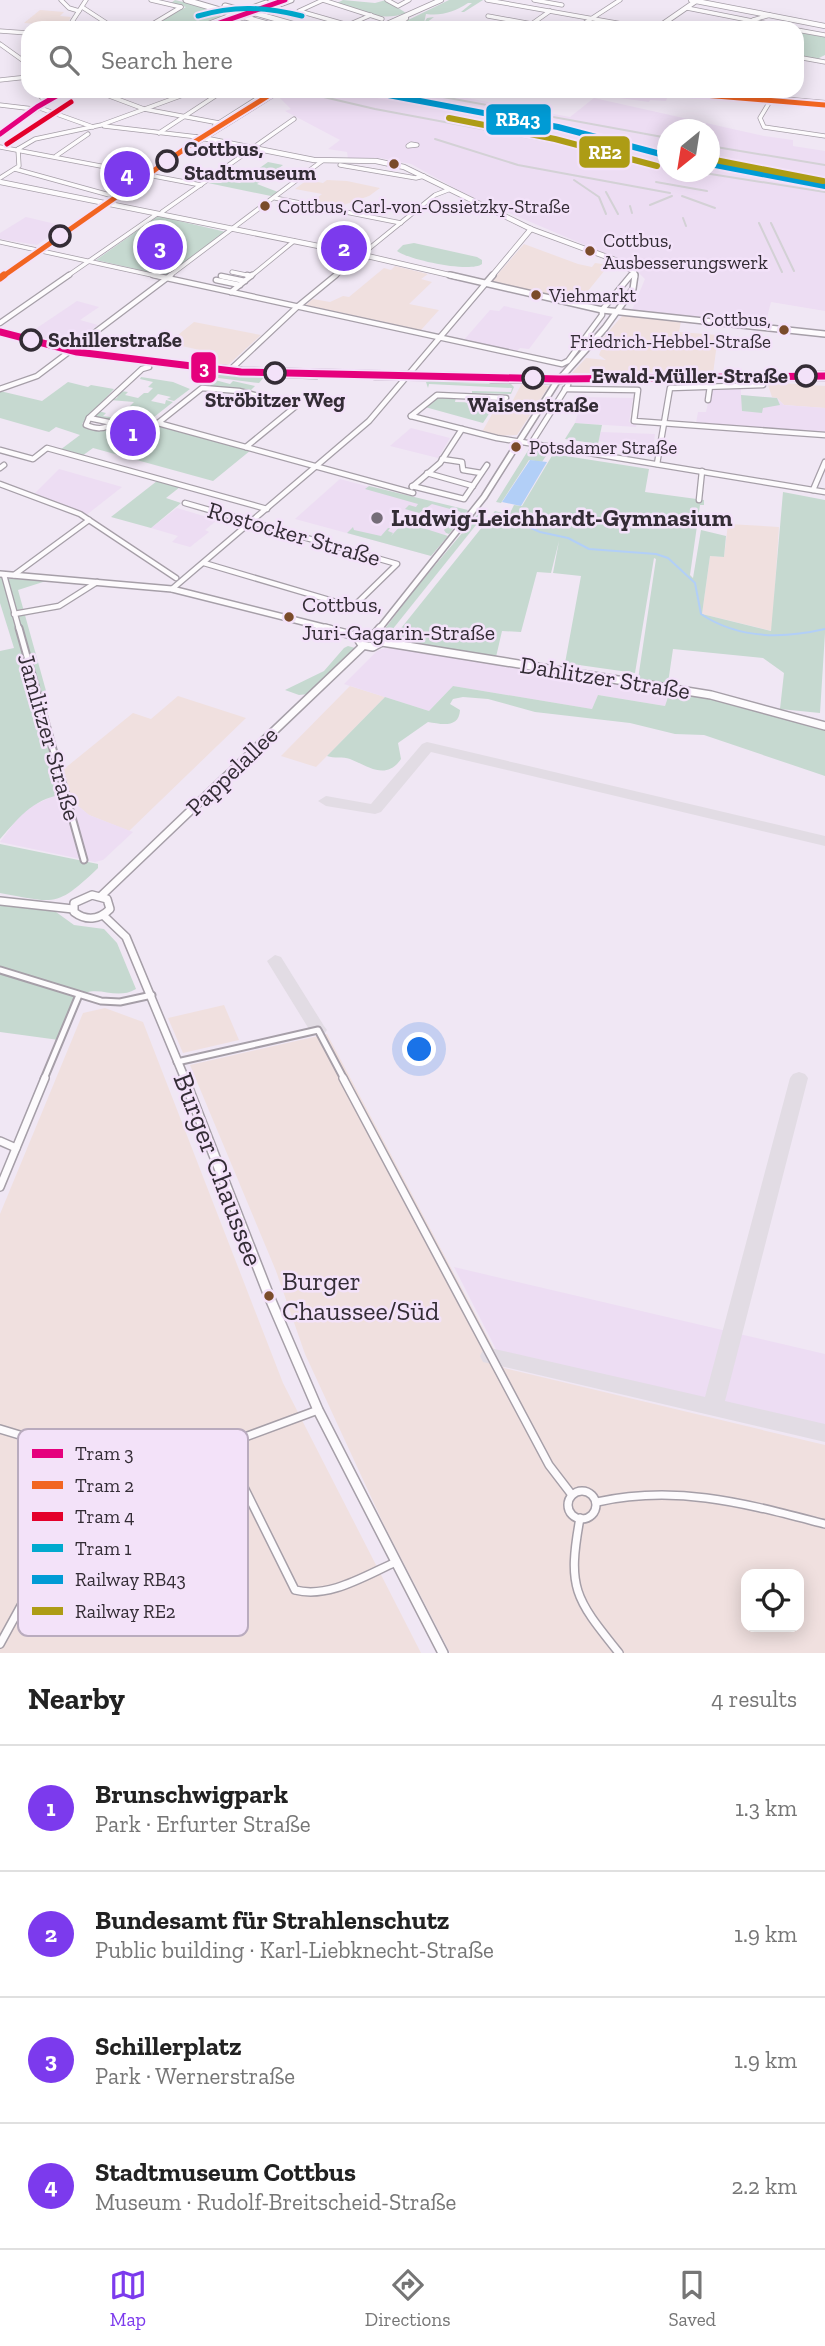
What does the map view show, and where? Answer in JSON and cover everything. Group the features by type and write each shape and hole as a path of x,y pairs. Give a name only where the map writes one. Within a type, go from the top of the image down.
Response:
{"main road":[{"path":"186,0 235,14 254,13 290,0"},
{"path":"199,0 264,21"},
{"path":"227,21 278,0"},
{"path":"402,21 443,0"},
{"path":"394,21 443,0"},
{"path":"691,0 798,21"},
{"path":"668,21 696,1"},
{"path":"254,13 282,21"},
{"path":"216,21 235,14"},
{"path":"804,22 822,26 825,21"},
{"path":"201,138 259,98"},
{"path":"0,276 201,138 265,98"},
{"path":"775,98 825,102"},
{"path":"0,133 48,99"},
{"path":"2,575 172,589 359,637 375,634 462,527 478,512 484,497 559,380 594,342 636,284 634,272 618,261 531,229 424,176 389,163 323,161 201,138"},
{"path":"105,204 149,173"},
{"path":"0,182 363,255 602,312 618,311 825,334"},
{"path":"486,283 531,229"},
{"path":"359,637 358,642 363,646 373,647 382,642 382,638 375,634"},
{"name":"Dahlitzer Straße","path":"382,642 711,695 825,726"},
{"name":"Pappelallee","path":"102,896 363,646"},
{"path":"102,896 111,906 104,916 82,918 76,915 74,903 82,898 102,896"},
{"path":"0,901 73,909"},
{"name":"Burger Chaussee","path":"104,916 127,937 269,1296 318,1410 443,1653"}],"street":[{"path":"61,0 69,8 80,9 102,21"},
{"path":"72,21 86,0"},
{"path":"151,0 181,7 158,21"},
{"path":"334,21 299,11 323,0 382,19"},
{"path":"387,0 398,6 409,0"},
{"path":"487,0 604,21"},
{"path":"534,0 562,5"},
{"path":"536,21 569,0"},
{"path":"589,21 620,0"},
{"path":"687,8 757,21"},
{"path":"357,21 371,15"},
{"path":"753,20 770,15"},
{"path":"488,16 516,21"},
{"path":"0,31 21,32"},
{"path":"804,31 825,35"},
{"path":"0,44 21,59"},
{"path":"804,58 825,62"},
{"path":"0,80 21,78"},
{"path":"115,98 144,109 219,124"},
{"path":"18,149 26,142 45,135 101,125 174,98"},
{"path":"159,133 212,98"},
{"path":"775,98 760,118 764,127 825,136"},
{"path":"0,105 35,108 93,127"},
{"path":"0,323 294,119"},
{"path":"101,125 201,138"},
{"path":"56,156 88,134"},
{"path":"0,146 203,184"},
{"path":"0,182 19,165 18,149"},
{"path":"0,389 30,380 323,161"},
{"path":"340,165 416,178 424,176"},
{"path":"15,169 113,196"},
{"path":"229,371 297,307 435,195 448,190"},
{"path":"275,198 401,223"},
{"path":"231,292 294,241"},
{"path":"0,242 564,363 634,272"},
{"path":"232,272 251,276"},
{"path":"221,276 245,281"},
{"path":"216,280 240,285"},
{"path":"172,589 369,421 410,376 486,283"},
{"path":"0,333 70,351 149,364 229,371 559,380 825,376"},
{"path":"583,340 594,342"},
{"path":"89,418 113,424 104,429 86,425 89,418 149,364"},
{"path":"708,400 710,386"},
{"path":"657,464 670,388 763,386"},
{"path":"532,442 567,387 640,392 634,421 825,435"},
{"path":"246,447 296,406 239,391 202,388 158,423 246,447 317,466 410,490 464,499 486,465"},
{"path":"506,398 437,396 411,416 497,438 825,492"},
{"path":"410,490 442,459 462,429"},
{"path":"0,450 33,459 47,448 267,509"},
{"path":"442,459 462,462 463,470 481,473"},
{"path":"813,490 825,462"},
{"path":"699,500 702,471"},
{"path":"426,474 452,478 458,483 473,486"},
{"path":"0,484 46,499 89,520 176,578"},
{"name":"Rostocker Straße","path":"185,503 397,564 353,607 204,563"},
{"path":"14,575 89,520"},
{"name":"Jamlitzer Straße","path":"2,575 84,860"},
{"path":"14,614 55,609 69,604 98,582"},
{"path":"0,970 79,995 111,1002 152,995"},
{"path":"0,1186 79,995"},
{"path":"177,1062 318,1030 549,1465 572,1495"},
{"path":"0,1141 16,1148"},
{"path":"248,1436 318,1410"},
{"path":"0,1429 18,1435"},
{"path":"580,1518 568,1509 567,1501 572,1495 585,1492 597,1502"},
{"path":"597,1502 638,1493 686,1493 825,1524"},
{"path":"248,1495 295,1590 303,1594 319,1593 396,1562"},
{"path":"580,1518 595,1514 597,1502"},
{"path":"580,1518 573,1558 575,1584 591,1616 619,1653"},
{"path":"0,1644 18,1611"}],"shaded area":[{"path":"40,10 64,12 60,16 71,17 69,21 26,21"},
{"path":"280,98 467,98 570,117 594,98 688,119 657,119 657,182 720,182 720,126 793,140 793,146 825,151 825,311 771,302 765,325 632,310 645,279 630,264 471,197 411,164 380,158 348,159 347,152 328,149 340,140 285,111 291,109"},
{"path":"620,98 667,98 666,101 649,102"},
{"path":"307,180 323,183 327,180 347,181 380,188 369,196 335,208 311,203 322,194 295,189"},
{"path":"26,217 64,226 37,245 0,239 0,233"},
{"name":"Viehmarkt","path":"524,244 578,264 592,267 595,263 609,265 579,302 491,282"},
{"path":"395,266 428,274 421,279 432,282 409,304 439,310 421,330 306,305 313,299 330,302 343,296 349,297 384,268 391,270"},
{"path":"77,301 99,307 80,320 98,325 80,338 69,335 57,344 25,336"},
{"path":"504,306 553,317 529,349 520,348 516,352 463,341 490,310 499,311"},
{"path":"623,315 681,321 679,332 718,335 713,374 572,373 586,358 606,360 599,355 601,350 620,349 615,348 617,342 601,340"},
{"path":"194,322 261,335 227,366 196,363 209,352 168,343"},
{"path":"767,382 825,386 825,408 784,405 772,397"},
{"path":"522,383 549,386 517,435 497,436 482,432 500,400 513,400"},
{"path":"741,389 741,395 777,398 784,405 825,408 825,433 696,423 698,412 706,412 711,390"},
{"path":"583,397 633,398 629,422 637,423 636,427 575,423"},
{"path":"411,428 450,438 438,458 390,446"},
{"path":"601,432 655,434 653,450 598,441"},
{"path":"59,469 122,487 85,516 35,493"},
{"name":"Ludwig-Leichhardt-Gymnasium","path":"340,479 465,510 428,555 295,519"},
{"path":"177,508 217,520 205,530 209,532 190,547 172,542 178,536 151,528"},
{"path":"728,524 779,527 772,631 702,614 710,556 724,557"},
{"path":"388,647 670,691 665,706 598,695 592,709 453,686 429,711 344,684 377,651"},
{"path":"350,686 385,697 316,767 281,756"},
{"path":"178,696 246,718 129,831 89,815 71,800 64,769 133,713 151,719"},
{"path":"63,794 66,801 71,800 89,815 133,832 103,860 95,862 0,842 24,810"},
{"path":"224,1005 239,1040 183,1053 168,1018"},
{"path":"105,1008 143,1022 283,1383 421,1653 0,1653 0,1214 83,1013"},
{"path":"327,1034 504,1368 825,1445 825,1653 450,1653 384,1525 305,1354 276,1271 190,1065"},
{"path":"454,1267 825,1354 825,1441 504,1365"}],"green space":[{"path":"175,0 222,11 220,16 225,16 212,21 161,21 186,7 171,3"},
{"path":"343,0 375,3 386,0 406,13 397,16 372,15 337,3"},
{"path":"449,0 483,0 464,12 461,12 472,3 448,13 426,14 424,21 406,21"},
{"path":"804,33 825,37 825,55 819,58 821,59 804,57"},
{"path":"268,162 283,165 257,184 278,192 271,196 208,183 221,183 226,180 240,183 244,179 231,175 232,173 250,175"},
{"path":"158,216 226,232 166,276 96,260"},
{"path":"414,243 477,257 482,260 482,264 465,267 440,264 397,251 403,245"},
{"path":"197,370 264,377 259,383 195,375 191,378 212,383 215,380 230,384 233,381 255,386 251,390 203,385 189,378"},
{"path":"140,379 173,382 190,389 174,401 167,399 171,397 158,394 151,401 165,404 166,400 173,402 149,421 145,420 149,417 136,414 128,421 142,424 144,421 251,450 213,481 93,448 82,456 60,450 80,435 56,427 49,432 0,418 0,391 42,401 68,382 114,389 82,424 106,431 115,421 93,416 98,411 106,413 103,416 116,418 122,413 127,414 133,409 129,407 134,402 110,400 117,398 116,395 121,391 128,392 125,395 138,398 148,393 153,388 148,387 153,382"},
{"path":"422,380 511,382 456,383 511,384 514,387 511,394 472,393 511,392 512,388 429,384 428,388 426,382 430,382"},
{"path":"741,395 777,398 780,405 763,408 762,413 742,411"},
{"path":"437,397 456,397 455,402 496,403 483,423 425,407"},
{"path":"575,423 602,425 598,444 565,439"},
{"path":"529,449 548,453 542,462 529,460 501,503 496,502"},
{"path":"553,454 649,469 645,492 704,500 704,505 700,505 690,575 693,578 701,530 726,536 724,557 710,556 702,614 771,631 783,492 825,500 825,633 820,713 780,709 784,673 763,658 673,649 668,683 638,679 656,559 654,558 635,673 565,663 581,576 553,573 559,541 551,573 537,572 521,632 502,631 496,657 396,641 394,637 495,511 509,515 514,505 522,506"},
{"path":"157,481 180,487 166,498 181,503 151,528 111,517"},
{"path":"369,486 468,510 449,534 444,530 461,512 432,504 419,513 405,509 409,505 416,507 418,504 365,489"},
{"path":"479,513 484,515 392,630 384,630 415,589"},
{"path":"404,522 448,536 431,556 347,533 353,527 354,530 381,536 390,528 388,531 393,533 391,536"},
{"path":"0,578 46,581 18,590 48,698 42,700 69,793 57,795 30,808 0,839 0,651 14,648 0,603"},
{"path":"348,646 355,648 309,694 299,695 285,690 324,671"},
{"path":"453,686 592,709 598,695 665,706 670,691 710,698 825,729 825,776 704,735 675,734 630,723 535,712 488,699 463,697 453,699 450,704 460,710 453,723 428,722 398,743 401,759 389,769 377,770 347,758 327,756 385,697 429,711"},
{"path":"0,844 98,864 98,868 73,890 54,899 33,899 0,893"},
{"path":"0,903 56,912 74,925 104,929 117,943 136,989 116,994 97,991 85,993 0,967"},
{"path":"0,970 79,995 59,1040 0,1032"}],"water":[{"path":"530,460 547,462 521,506 502,502"}],"waterway":[{"path":"499,514 540,532 568,538 589,549 656,554 668,558 695,583 701,614 730,628 761,635 825,629"}],"taxiway":[{"path":"326,801 375,809 427,747 825,841"},
{"path":"275,961 318,1030"},
{"path":"713,1406 799,1078"},
{"path":"490,1356 825,1433"}],"tram line":[{"name":"3","path":"225,21 285,0"},
{"name":"1","path":"198,16 238,7 302,16"},
{"name":"3","path":"0,134 53,98"},
{"name":"2","path":"0,278 196,141 265,98"},
{"name":"2","path":"740,98 825,105"},
{"name":"4","path":"7,144 71,102"},
{"name":"3","path":"0,332 77,352 241,372 560,379 825,376"},
{"path":"605,378 615,379"}],"railway":[{"path":"328,98 657,162"},
{"path":"448,98 657,136"},
{"path":"435,139 518,165 670,193"},
{"path":"720,148 825,165"},
{"path":"720,175 825,192"},
{"path":"574,180 599,197 606,214"},
{"path":"656,182 707,191"},
{"path":"606,192 618,214"},
{"path":"650,205 672,196"},
{"path":"682,196 715,208"},
{"path":"630,206 632,213"},
{"path":"683,218 686,226"},
{"path":"759,223 782,272"},
{"path":"771,223 794,271"},
{"path":"647,261 650,268"}],"rail line":[{"name":"RB43","path":"404,98 558,127 657,153"},
{"name":"RE2","path":"449,118 555,139 657,166"},
{"name":"RE2","path":"720,161 823,181"},
{"name":"RB43","path":"720,166 825,186"}],"place":[{"name":"Cottbus, Stadtmuseum","path":"167,161"},
{"name":"Stadtmuseum Cottbus","path":"127,174"},
{"name":"Cottbus, Carl-von-Ossietzky-Straße","path":"265,206"},
{"name":"Schillerplatz","path":"160,247"},
{"name":"Bundesamt für Strahlenschutz","path":"344,248"},
{"name":"Cottbus, Ausbesserungswerk","path":"590,251"},
{"name":"Viehmarkt","path":"536,295"},
{"name":"Cottbus, Friedrich-Hebbel-Straße","path":"784,330"},
{"name":"Schillerstraße","path":"31,340"},
{"name":"Ströbitzer Weg","path":"275,373"},
{"name":"Ewald-Müller-Straße","path":"806,376"},
{"name":"Waisenstraße","path":"533,378"},
{"name":"Brunschwigpark","path":"133,433"},
{"name":"Potsdamer Straße","path":"516,447"},
{"name":"Ludwig-Leichhardt-Gymnasium","path":"377,518"},
{"name":"Cottbus, Juri-Gagarin-Straße","path":"289,617"},
{"name":"Burger Chaussee/Süd","path":"269,1296"}]}
